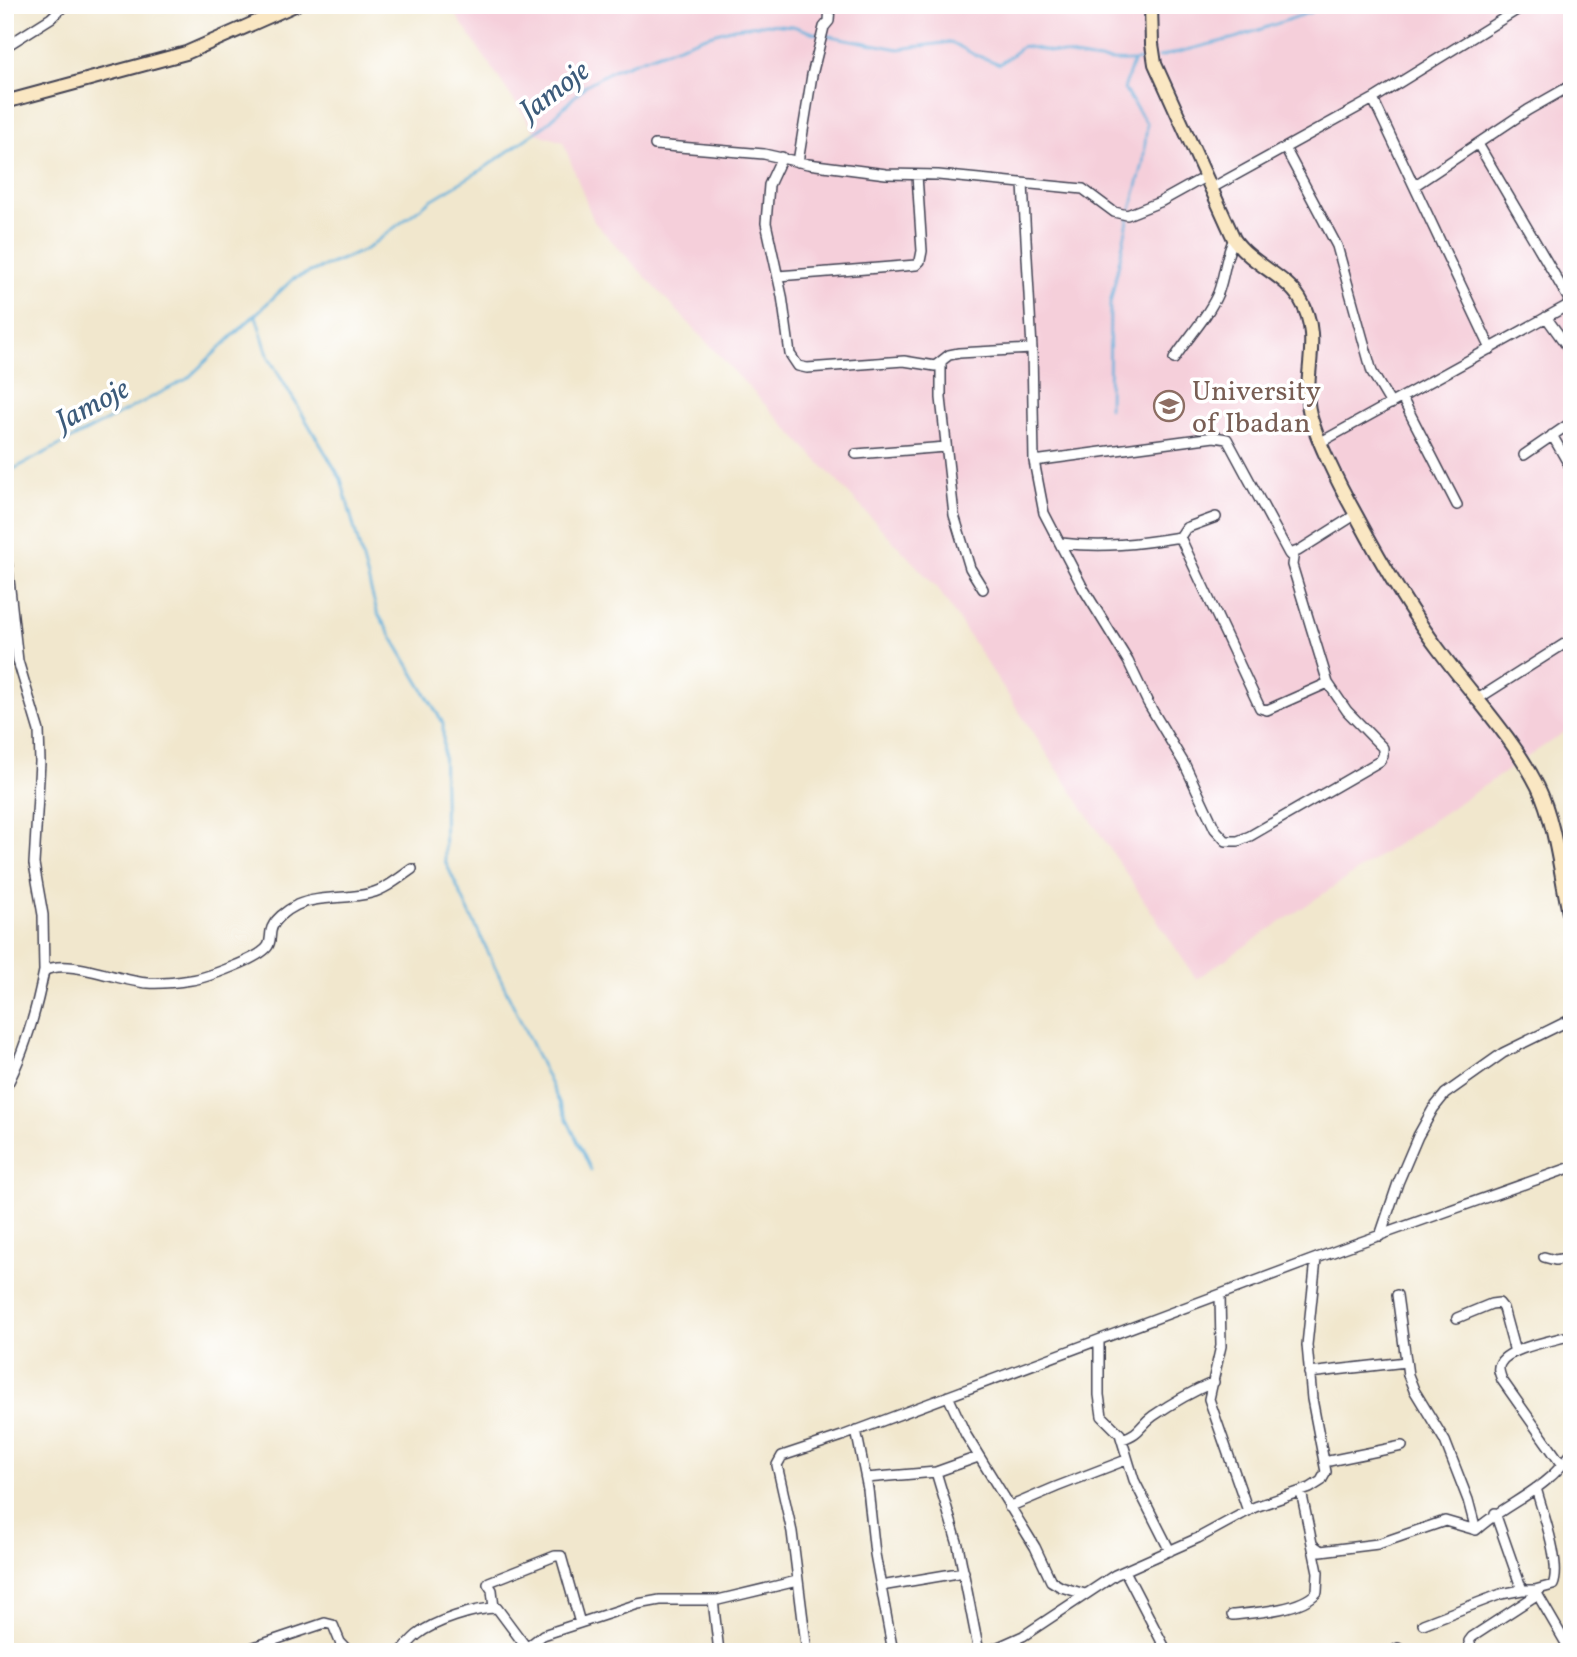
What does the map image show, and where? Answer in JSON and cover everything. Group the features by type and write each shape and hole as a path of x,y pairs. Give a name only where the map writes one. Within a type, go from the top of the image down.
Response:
{"street":[{"path":"5,47 51,18 65,5"},
{"path":"5,102 186,53 295,5"},
{"path":"798,162 812,75 824,27 829,21 830,5"},
{"path":"1151,5 1152,44 1157,68 1234,239 1240,248 1290,288 1300,300 1313,336 1308,405 1321,442 1356,515 1426,633 1507,738 1538,788 1551,824 1572,926"},
{"path":"655,145 782,157 798,162 886,174 938,175 1083,189 1114,212 1127,215 1285,148 1373,99 1525,5"},
{"path":"1414,186 1572,85"},
{"path":"1373,99 1491,349"},
{"path":"1321,442 1571,303 1478,144"},
{"path":"1285,148 1337,246 1356,309 1363,344 1378,386 1391,404"},
{"path":"782,157 769,185 768,237 778,276 790,354 798,366 807,368 904,361 934,366 949,355 959,353 1032,349"},
{"path":"778,276 916,265 920,261 922,251 917,175"},
{"path":"1023,184 1032,349 1034,461 1044,513 1083,588 1128,661 1148,704 1185,765 1215,830 1226,841 1238,841 1250,836 1380,761 1383,748 1347,712 1328,682 1292,565 1293,558 1227,439 1214,437 1034,461"},
{"path":"1174,359 1217,295 1224,276 1228,250 1234,239"},
{"path":"1546,317 1572,353"},
{"path":"941,362 941,398 954,515 970,568 983,589"},
{"path":"1402,398 1457,505"},
{"path":"1524,455 1572,422"},
{"path":"1552,435 1572,470"},
{"path":"856,454 946,447"},
{"path":"1289,554 1356,515"},
{"path":"1061,543 1091,547 1125,546 1180,537 1186,528 1216,517"},
{"path":"1180,537 1260,708 1267,710 1328,682"},
{"path":"5,544 18,661 39,731 40,762 34,864 43,915 44,971 37,1008 18,1065 5,1089"},
{"path":"1476,700 1572,639"},
{"path":"44,971 51,967 77,968 149,983 203,977 263,953 270,943 271,928 281,915 298,905 373,893 412,869"},
{"path":"1380,1236 1418,1136 1445,1094 1503,1053 1572,1019"},
{"path":"807,1652 792,1532 777,1462 782,1456 1572,1167"},
{"path":"1544,1257 1555,1260 1572,1256"},
{"path":"987,1652 1023,1636 1085,1594 1125,1571 1248,1511 1310,1488 1323,1479 1326,1472 1307,1346 1316,1259"},
{"path":"1209,1395 1221,1346 1220,1295"},
{"path":"1398,1295 1406,1362 1414,1390 1445,1441 1476,1530"},
{"path":"1457,1318 1499,1303 1503,1308 1515,1352"},
{"path":"1562,1465 1502,1380 1499,1370 1500,1363 1506,1356 1572,1335"},
{"path":"1099,1340 1102,1416 1122,1439 1134,1480 1170,1551"},
{"path":"1309,1373 1406,1362"},
{"path":"1122,1439 1138,1433 1156,1414 1214,1382"},
{"path":"1199,1388 1209,1395 1248,1511"},
{"path":"948,1396 978,1457 1035,1547 1051,1581 1085,1594"},
{"path":"856,1430 894,1652"},
{"path":"1324,1462 1402,1446"},
{"path":"1476,1530 1495,1513 1550,1478 1572,1453"},
{"path":"866,1478 936,1472 978,1457"},
{"path":"1009,1507 1126,1460"},
{"path":"936,1472 964,1572 979,1652"},
{"path":"1473,1652 1469,1641 1472,1637 1536,1592 1553,1585 1556,1578 1554,1559 1535,1488"},
{"path":"1232,1615 1283,1607 1315,1596 1319,1585 1314,1546 1301,1491"},
{"path":"1495,1513 1522,1590"},
{"path":"1314,1546 1321,1551 1360,1548 1398,1539 1446,1521 1476,1530"},
{"path":"494,1608 489,1582 561,1556 580,1623"},
{"path":"1125,1571 1167,1652"},
{"path":"881,1586 964,1572"},
{"path":"401,1652 417,1635 435,1625 478,1609 494,1608 502,1614 528,1649 543,1635 638,1604 660,1600 713,1600 797,1581"},
{"path":"1423,1624 1501,1594 1522,1590 1536,1592"},
{"path":"1536,1592 1571,1652"},
{"path":"713,1600 719,1652"},
{"path":"245,1650 325,1623 332,1625 340,1642 349,1652"},
{"path":"1392,1652 1398,1648 1405,1652"}],"shaded area":[{"name":"University of Ibadan","path":"449,5 1572,5 1572,727 1196,979 938,589 594,222 563,142 536,133"}],"waterway":[{"name":"Jamoje","path":"1159,57 1235,38 1311,12 1322,5"},
{"name":"Jamoje","path":"8,472 187,379 293,279 365,250 431,200 483,169 547,124 586,85 613,70 706,36 734,28 767,24 793,26 814,33 899,49 951,42 1000,64 1023,46 1102,60 1149,59"},
{"path":"1131,209 1143,164 1147,124 1124,89 1133,62"},
{"path":"1109,408 1110,304 1129,216"},
{"path":"256,316 269,358 341,479 377,612 443,723 445,861 591,1170"}],"place":[{"name":"University of Ibadan","path":"1169,406"}]}
